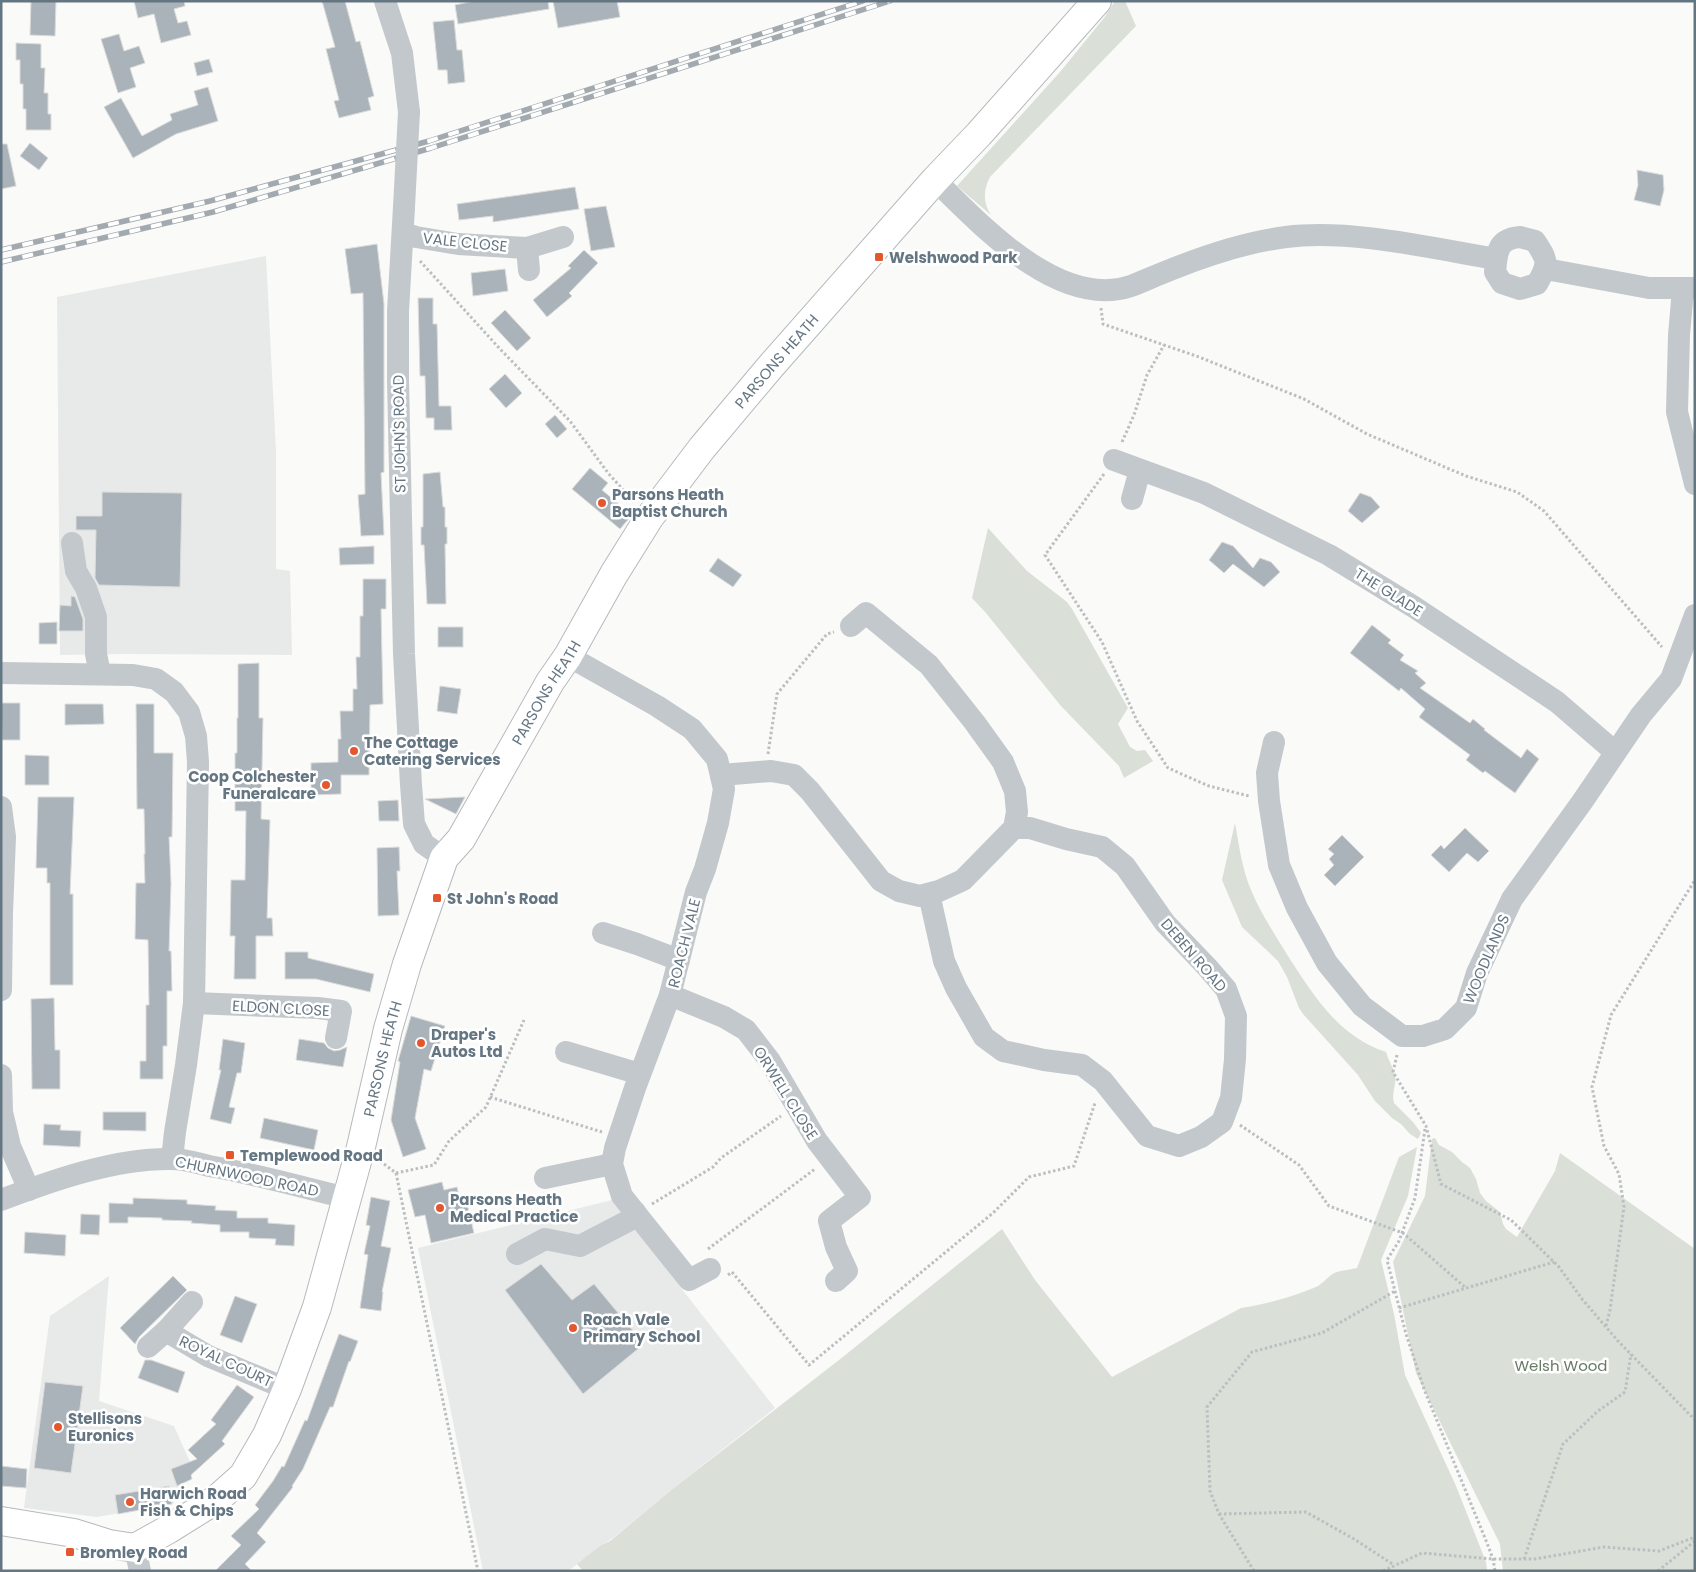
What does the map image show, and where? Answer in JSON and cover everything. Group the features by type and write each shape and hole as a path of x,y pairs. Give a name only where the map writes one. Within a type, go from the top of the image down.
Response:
{"main road":[{"name":"PARSONS HEATH","path":"138,1559 217,1499 242,1476 267,1435 287,1389 317,1307 361,1147 390,1019 406,964 444,858 461,838 614,574 649,518 702,448 758,381 935,180 979,134 1097,1"},
{"path":"1,1521 74,1533 109,1544 138,1559"}],"street":[{"name":"ST JOHN'S ROAD","path":"385,1 402,53 409,112 398,311 398,381 404,654 411,785 414,824 424,844 444,858"},
{"path":"935,180 979,222 1018,255 1054,278 1074,286 1098,291 1130,286 1215,253 1253,243 1288,237 1346,236 1496,259"},
{"name":"VALE CLOSE","path":"402,240 416,237 458,244 527,248 563,237"},
{"path":"1520,237 1535,242 1545,256 1546,269 1537,284 1520,289 1502,283 1495,272 1500,245 1509,238 1520,237"},
{"name":"VALE CLOSE","path":"527,248 529,270"},
{"path":"1546,269 1649,288 1689,288 1678,335 1677,412 1695,484"},
{"name":"THE GLADE","path":"1114,460 1204,494 1329,555 1414,607 1557,702 1615,752"},
{"path":"1132,499 1140,470"},
{"path":"72,543 76,571 86,588 96,617 96,654 100,674"},
{"path":"721,775 765,772 794,775 810,791 881,881 898,891 920,896 963,880 1014,828 1017,812 1015,791 1003,762 929,665 866,613 851,626"},
{"name":"WOODLANDS","path":"1402,1036 1423,1036 1445,1029 1466,1008 1477,973 1512,899 1582,802 1641,715 1671,679 1695,615"},
{"name":"ROACH VALE","path":"568,656 657,706 692,729 717,759 724,789 718,823 705,869 696,892 670,995 640,1074 612,1164"},
{"path":"1,673 133,675 156,680 174,692 189,712 196,736 198,762 194,1003 172,1159"},
{"path":"1274,742 1267,773 1269,802 1279,865 1297,908 1327,963 1362,1006 1402,1036"},
{"path":"1,807 5,837 1,990"},
{"name":"DEBEN ROAD","path":"929,894 944,961 956,988 984,1036 1003,1051 1044,1060 1082,1065 1103,1081 1146,1136 1179,1146 1201,1137 1222,1122 1232,1098 1235,1059 1236,1016 1226,989 1208,967 1165,924 1125,866 1102,847 1030,828 1014,828"},
{"path":"603,933 679,960"},
{"name":"ORWELL CLOSE","path":"670,995 724,1017 746,1030 770,1061 817,1142 860,1196 829,1221 836,1246 847,1271 836,1281"},
{"name":"ELDON CLOSE","path":"194,1003 318,1008 341,1011 336,1038"},
{"path":"566,1052 640,1074"},
{"path":"1,1075 2,1112 10,1146 28,1190"},
{"name":"CHURNWOOD ROAD","path":"1,1200 94,1170 133,1162 172,1159 225,1168 347,1198"},
{"path":"545,1178 612,1164 622,1196 691,1281 710,1269"},
{"path":"517,1254 545,1239 580,1246 628,1221 636,1213"},
{"name":"ROYAL COURT","path":"148,1347 166,1332 192,1302"},
{"name":"ROYAL COURT","path":"166,1332 208,1356 287,1389"}],"path":[{"path":"402,240 500,349 570,421 608,473 649,518"},
{"path":"1098,291 1104,324 1199,357 1304,398 1367,434 1466,476 1517,492 1544,511 1677,665"},
{"path":"1164,345 1147,375 1134,415 1114,460 1045,555 1102,642 1137,721 1168,768 1209,786 1269,802"},
{"path":"765,772 777,694 827,634 851,626"},
{"path":"1606,1326 1610,1310 1624,1207 1619,1174 1604,1146 1592,1087 1612,1015 1695,880"},
{"path":"396,1173 434,1165 449,1141 486,1107 524,1020"},
{"path":"1402,1036 1393,1072 1426,1126 1441,1184 1511,1220 1554,1262 1582,1300 1695,1420"},
{"path":"710,1269 721,1279 732,1272 809,1365 993,1213 1029,1176 1074,1166 1103,1081"},
{"path":"490,1097 619,1138"},
{"path":"636,1213 713,1167 721,1158 795,1105"},
{"path":"1225,1114 1299,1165 1330,1206 1403,1233 1466,1288"},
{"path":"1426,1126 1415,1198 1403,1233 1387,1260 1399,1308 1424,1389 1493,1559 1495,1571"},
{"path":"361,1147 396,1173 478,1571"},
{"path":"691,1281 830,1158"},
{"path":"1399,1308 1554,1262"},
{"path":"1254,1571 1219,1514 1210,1491 1207,1407 1252,1352 1322,1332 1395,1291"},
{"path":"1524,1559 1563,1444 1598,1411 1625,1392 1632,1354"},
{"path":"1219,1514 1306,1512 1354,1539 1394,1566"},
{"path":"1383,1571 1422,1553 1493,1559 1535,1559 1604,1547 1659,1551 1695,1537"},
{"path":"1658,1571 1695,1542"}],"shaded area":[{"path":"266,256 276,452 276,569 290,571 292,655 60,655 57,297"},
{"name":"Roach Vale Primary School","path":"612,1200 775,1408 619,1533 568,1571 483,1571 418,1248"},
{"path":"109,1276 99,1401 174,1426 190,1462 171,1470 182,1495 172,1504 97,1517 24,1508 50,1316"}],"green space":[{"path":"1115,1 1125,1 1136,26 990,177 985,196 986,206 991,215 957,186 1060,72 1104,18"},
{"path":"988,528 1027,571 1067,602 1072,609 1128,708 1118,724 1130,747 1137,751 1145,750 1153,761 1124,778 1119,766 1061,706 972,598"},
{"path":"1235,823 1245,874 1268,923 1308,986 1329,1013 1354,1036 1386,1052 1395,1075 1394,1103 1421,1133 1418,1139 1410,1134 1375,1101 1358,1075 1303,1014 1278,961 1242,927 1222,880"},
{"name":"Welsh Wood","path":"1435,1138 1439,1145 1452,1152 1470,1168 1480,1193 1486,1201 1500,1212 1506,1229 1517,1237 1555,1171 1560,1153 1695,1249 1695,1571 1503,1571 1500,1544 1416,1373 1393,1262 1425,1196 1432,1139"},
{"path":"1417,1147 1408,1196 1381,1260 1394,1314 1405,1375 1456,1486 1486,1562 1487,1571 583,1571 577,1564 600,1546 610,1541 670,1491 839,1360 1002,1229 1035,1280 1112,1377 1241,1308 1298,1294 1318,1286 1334,1273 1357,1268 1399,1157"}],"building":[{"path":"31,1 56,1 55,36 30,35"},
{"path":"134,1 184,1 185,6 174,9 178,23 187,21 191,35 161,43 154,14 138,18"},
{"path":"322,1 345,1 356,42 360,41 374,96 368,98 371,110 339,118 334,101 339,100 326,49 335,47"},
{"path":"474,1 548,1 549,9 458,24 455,5"},
{"path":"553,1 617,1 620,17 558,28"},
{"path":"454,20 457,50 462,50 465,82 448,84 447,70 438,70 433,22"},
{"path":"119,34 124,51 139,46 145,63 130,68 136,87 118,93 101,39"},
{"path":"16,43 41,44 41,68 45,68 44,93 48,93 48,114 51,114 51,130 26,130 26,109 23,109 23,84 20,84 20,60 16,60"},
{"path":"209,59 213,72 197,76 194,63"},
{"path":"208,87 218,121 176,134 133,158 104,107 121,98 142,136 172,120 170,114 198,105 194,91"},
{"path":"30,143 48,158 39,170 20,156"},
{"path":"1,144 7,144 16,186 1,189"},
{"path":"1637,170 1663,175 1664,190 1660,206 1634,200 1638,185"},
{"path":"575,187 579,209 493,222 493,216 459,220 457,204"},
{"path":"606,206 615,247 591,251 584,209"},
{"path":"377,244 384,304 384,472 381,473 384,535 361,536 358,495 365,494 363,293 351,294 345,249"},
{"path":"584,250 598,263 569,293 572,296 547,317 533,300 571,268 568,266"},
{"path":"505,269 508,291 473,296 471,273"},
{"path":"418,298 433,298 433,324 437,324 439,406 451,406 452,430 434,430 434,418 426,418 425,376 420,376"},
{"path":"505,310 531,338 517,351 491,323"},
{"path":"505,374 522,393 506,408 489,389"},
{"path":"555,415 567,429 557,438 545,424"},
{"name":"Parsons Heath Baptist Church","path":"590,468 608,483 602,490 632,515 620,529 572,489"},
{"path":"440,472 443,507 445,507 445,527 447,527 447,544 445,544 446,604 427,604 424,545 421,545 423,474"},
{"path":"102,492 182,493 180,587 99,585 95,578 96,530 76,530 76,516 102,516"},
{"path":"1360,493 1371,497 1380,507 1362,523 1348,511"},
{"path":"1222,542 1233,546 1253,568 1260,558 1271,562 1280,572 1264,587 1233,564 1224,573 1209,560"},
{"path":"374,546 374,564 340,565 339,548"},
{"path":"718,558 742,575 733,587 709,571"},
{"path":"363,579 386,579 386,609 381,609 383,704 370,705 369,775 341,775 341,794 311,795 311,763 338,762 338,739 341,739 340,711 353,711 353,689 357,689 356,657 360,657 360,616 363,616"},
{"path":"71,596 75,597 83,619 83,631 59,631 60,605 71,606"},
{"path":"57,622 57,644 39,644 39,623"},
{"path":"1372,625 1391,640 1388,643 1404,655 1400,660 1418,671 1415,673 1426,683 1420,688 1470,723 1473,719 1484,730 1521,758 1527,749 1539,759 1515,793 1466,760 1470,755 1419,717 1425,709 1401,688 1399,691 1350,653"},
{"path":"438,627 463,627 463,647 438,647"},
{"path":"259,663 259,718 263,718 261,819 270,820 267,918 272,918 273,936 256,936 256,979 234,979 235,936 230,936 231,880 245,880 246,811 235,811 238,664"},
{"path":"440,686 461,689 457,714 437,711"},
{"path":"1,703 20,703 20,740 2,740"},
{"path":"65,704 103,704 104,724 65,725"},
{"path":"136,704 154,704 154,753 173,753 172,837 169,837 171,883 169,951 171,951 172,991 167,991 167,1046 163,1046 163,1079 140,1079 140,1061 146,1061 146,1005 149,1005 148,940 135,939 136,883 145,883 144,809 137,809"},
{"path":"25,755 49,756 49,785 25,785"},
{"path":"38,797 74,797 70,894 73,894 73,985 50,985 50,883 47,883 47,868 36,868"},
{"path":"465,797 456,814 425,799"},
{"path":"398,800 399,821 379,821 378,801"},
{"path":"1465,828 1489,851 1478,862 1467,853 1449,872 1431,855 1441,845 1444,849"},
{"path":"1342,835 1364,857 1335,886 1324,875 1334,865 1329,859 1334,854 1328,849"},
{"path":"399,847 400,871 397,871 399,915 378,916 377,848"},
{"path":"285,952 308,952 308,958 374,974 370,992 316,979 285,979"},
{"path":"54,998 55,1050 60,1050 60,1089 32,1089 31,999"},
{"path":"411,1016 445,1026 431,1071 424,1069 415,1118 426,1149 403,1157 391,1120 400,1062 398,1061"},
{"path":"223,1039 245,1043 241,1073 237,1073 229,1107 235,1108 231,1124 210,1119 221,1070 219,1070"},
{"path":"299,1039 324,1043 334,1051 347,1047 343,1067 296,1060"},
{"path":"103,1112 146,1112 146,1131 103,1130"},
{"path":"264,1118 318,1130 314,1150 260,1138"},
{"path":"44,1124 61,1125 60,1130 81,1131 80,1147 43,1145"},
{"name":"Parsons Heath Medical Practice","path":"442,1182 444,1190 457,1187 460,1201 466,1199 474,1233 431,1243 425,1215 415,1217 408,1190"},
{"path":"371,1197 390,1201 381,1246 391,1248 382,1292 381,1311 360,1308 368,1255 364,1254 370,1226 366,1225"},
{"path":"133,1198 187,1200 187,1204 216,1206 215,1210 237,1211 237,1218 268,1218 268,1223 295,1225 294,1246 275,1245 276,1239 249,1238 249,1232 220,1232 220,1225 191,1223 192,1221 128,1217 128,1223 109,1223 109,1203 133,1204"},
{"path":"81,1214 100,1215 99,1235 80,1234"},
{"path":"25,1232 66,1235 65,1256 24,1253"},
{"path":"541,1264 572,1300 594,1284 644,1344 583,1394 505,1290"},
{"path":"173,1276 187,1290 139,1337 135,1344 120,1328"},
{"path":"235,1296 257,1304 242,1343 220,1335"},
{"path":"339,1334 358,1341 333,1407 330,1407 303,1469 293,1487 257,1533 266,1542 245,1564 252,1571 215,1571 241,1545 231,1536 259,1509 255,1505 282,1466 284,1467 305,1420 307,1421"},
{"path":"145,1360 151,1360 185,1372 178,1393 138,1378"},
{"name":"Stellisons Euronics","path":"45,1382 83,1386 71,1473 34,1468"},
{"path":"237,1385 254,1397 222,1441 225,1444 191,1475 192,1479 177,1486 171,1469 197,1459 188,1450 216,1424 211,1420"},
{"path":"1,1466 27,1469 26,1488 1,1486"},
{"path":"169,1486 172,1504 118,1514 115,1495"}],"railway":[{"path":"1,250 210,201 429,141 863,1"},
{"path":"1,262 213,212 431,148 890,1"}],"place":[{"name":"Welshwood Park","path":"879,257"},
{"name":"Parsons Heath Baptist Church","path":"602,503"},
{"name":"The Cottage Catering Services","path":"354,751"},
{"name":"Coop Colchester Funeralcare","path":"326,785"},
{"name":"St John's Road","path":"437,898"},
{"name":"Draper's Autos Ltd","path":"421,1043"},
{"name":"Templewood Road","path":"230,1155"},
{"name":"Parsons Heath Medical Practice","path":"440,1208"},
{"name":"Roach Vale Primary School","path":"573,1328"},
{"name":"Stellisons Euronics","path":"58,1427"},
{"name":"Harwich Road Fish & Chips","path":"130,1502"},
{"name":"Bromley Road","path":"70,1552"}]}
